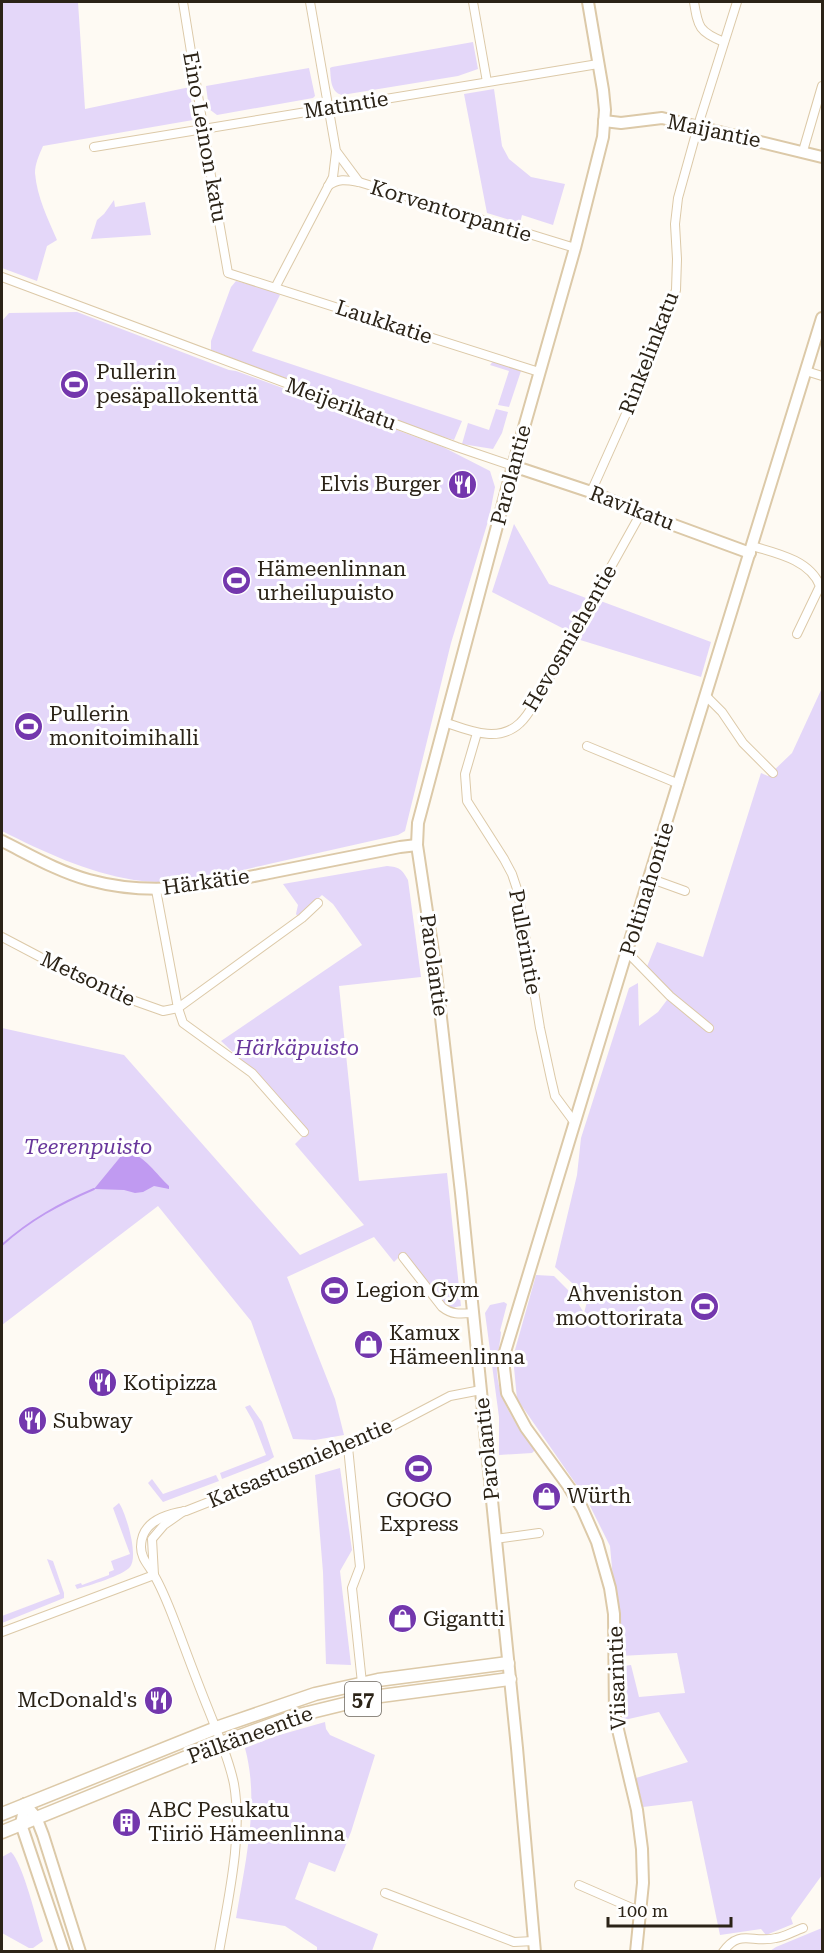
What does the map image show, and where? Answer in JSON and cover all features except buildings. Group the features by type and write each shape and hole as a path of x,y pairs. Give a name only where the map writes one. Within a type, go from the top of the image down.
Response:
{"main road":[{"name":"Parolantie","path":"534,1946 473,1313 435,965 417,845 420,812 513,466 575,248 603,137 604,121 598,64 588,2"},
{"name":"Maijantie","path":"604,121 621,123 662,118 822,157"},
{"name":"Poltinahontie","path":"545,1454 526,1428 507,1393 505,1360 649,878 822,318"},
{"name":"Ravikatu","path":"513,466 751,550"},
{"name":"Härkätie","path":"2,841 47,864 88,880 127,888 156,890 201,887 417,845"},
{"name":"Viisarintie","path":"545,1454 582,1508 602,1556 611,1592 614,1614 615,1717 640,1825 643,1868 636,1952"},
{"name":"Pälkäneentie","path":"2,1814 282,1704 362,1683 508,1663"},
{"name":"Pälkäneentie","path":"2,1832 221,1743 295,1716 348,1702 510,1679"},
{"path":"25,1804 36,1817 80,1952"},
{"path":"25,1804 21,1824 64,1952"}],"street":[{"name":"Eino Leinon katu","path":"183,2 228,273"},
{"path":"276,286 333,177 336,151 310,2"},
{"path":"473,2 487,82"},
{"path":"694,2 700,28 708,36 724,42"},
{"name":"Rinkelinkatu","path":"591,492 656,346 676,290 678,259 675,224 678,198 698,126 738,2"},
{"name":"Matintie","path":"93,147 598,64"},
{"path":"803,151 822,86"},
{"path":"336,151 359,182"},
{"name":"Korventorpantie","path":"328,186 335,180 359,182 575,248"},
{"name":"Laukkatie","path":"228,273 276,286 539,372"},
{"name":"Meijerikatu","path":"2,277 513,466"},
{"path":"806,371 822,376"},
{"name":"Hevosmiehentie","path":"444,722 477,733 502,733 521,722 539,696 641,513"},
{"path":"751,550 787,557 817,579 819,586 797,634"},
{"path":"706,696 722,712 743,742 773,772"},
{"name":"Pullerintie","path":"477,733 465,774 467,801 512,874 518,892 550,1079 555,1096 575,1123"},
{"path":"587,746 679,784"},
{"path":"649,878 685,891"},
{"path":"156,890 178,1008 183,1023 252,1073 304,1132"},
{"path":"178,1008 302,918 318,903"},
{"name":"Metsontie","path":"2,937 101,989 163,1011 178,1008"},
{"path":"627,952 670,996 709,1028"},
{"path":"403,1257 448,1312 455,1315 473,1313"},
{"name":"Katsastusmiehentie","path":"154,1575 152,1539 164,1525 186,1511 366,1440 450,1396 481,1390"},
{"path":"348,1447 360,1566 352,1588 362,1683"},
{"path":"495,1539 538,1533"},
{"path":"2,1632 154,1575 174,1619 234,1782 237,1815 230,1887 219,1952"},
{"path":"579,1885 641,1912"},
{"path":"385,1893 514,1942 534,1946"},
{"path":"723,1952 730,1942 741,1937 754,1940 776,1938 803,1928"}],"green space":[{"path":"2,2 78,2 85,109 190,87 193,120 43,146 36,166 36,182 43,208 57,240 47,246 37,281 2,268"},
{"path":"473,42 478,69 458,76 342,95 335,91 332,84 330,68 332,67"},
{"path":"309,68 315,96 313,98 217,115 209,109 206,86"},
{"path":"494,89 502,146 509,159 531,177 565,184 553,225 522,215 520,223 487,213 464,94"},
{"path":"114,200 115,207 145,202 151,235 91,239 97,220"},
{"path":"236,281 274,291 280,295 252,351 462,421 454,440 426,432 211,350 211,341 231,287"},
{"name":"Hämeenlinnan urheilupuisto","path":"77,312 229,370 443,447 490,471 495,487 489,518 451,643 405,831 398,835 202,878 150,882 82,867 2,831 2,321 9,313"},
{"path":"494,360 520,368 521,371 509,407 498,405 509,371 490,365"},
{"path":"496,409 508,412 502,433 493,449 462,444 468,423 489,430"},
{"path":"514,524 549,584 586,598 568,631 492,592"},
{"path":"598,600 711,642 701,677 577,639"},
{"path":"822,688 822,1875 791,1918 793,1924 766,1935 761,1929 720,1935 692,1801 643,1807 636,1778 688,1762 659,1712 620,1721 618,1667 631,1665 639,1697 685,1693 677,1653 620,1656 610,1546 587,1500 517,1399 513,1357 536,1275 554,1276 573,1295 584,1313 588,1298 555,1267 577,1175 581,1138 629,988 638,983 639,1026 658,1012 670,996 646,969 657,942 703,957 761,773 768,776 792,753"},
{"name":"Teerenpuisto","path":"387,866 400,869 408,880 421,977 339,986 359,1181 447,1173 461,1306 451,1308 447,1306 404,1252 394,1262 374,1237 287,1277 335,1399 344,1435 315,1440 293,1439 251,1321 158,1206 2,1325 2,1028 124,1055 300,1255 364,1225 295,1144 306,1133 251,1069 221,1041 362,945 333,904 322,895 298,917 296,914 298,905 283,884"},
{"path":"504,1302 507,1304 500,1331 497,1369 499,1385 511,1415 535,1450 532,1453 499,1455 499,1417 485,1313 490,1305"},
{"path":"250,1405 262,1422 274,1457 222,1479 220,1473 266,1455 245,1407"},
{"path":"340,1468 352,1550 340,1571 351,1665 326,1664 323,1572 315,1475"},
{"path":"216,1475 219,1481 163,1502 148,1483 152,1479 163,1494"},
{"path":"119,1503 128,1525 132,1545 133,1554 130,1567 113,1577 77,1589 75,1585 81,1583 82,1585 109,1575 109,1572 114,1570 111,1561 130,1554 113,1508"},
{"path":"47,1559 53,1561 64,1598 2,1623 2,1616 60,1594"},
{"path":"325,1722 330,1735 375,1755 351,1832 335,1872 309,1862 295,1899 378,1934 372,1951 317,1951 317,1947 285,1926 236,1918 250,1833 251,1790 245,1748 276,1736"},
{"path":"11,1852 25,1880 43,1941 33,1948 2,1933 2,1857"},
{"path":"822,1928 822,1951 770,1951 776,1947"}],"shaded area":[{"path":"128,1152 145,1161 169,1186 169,1189 154,1186 143,1192 135,1193 124,1190 94,1189 122,1155"}],"waterway":[{"path":"2,1245 45,1213 94,1189"}],"place":[{"name":"Pullerin pesäpallokenttä","path":"75,384"},
{"name":"Elvis Burger","path":"462,484"},
{"name":"Hämeenlinnan urheilupuisto","path":"236,581"},
{"name":"Pullerin monitoimihalli","path":"28,726"},
{"name":"Legion Gym","path":"335,1290"},
{"name":"Ahveniston moottorirata","path":"704,1306"},
{"name":"Kamux Hämeenlinna","path":"368,1345"},
{"name":"Kotipizza","path":"102,1383"},
{"name":"Subway","path":"32,1421"},
{"name":"GOGO Express","path":"419,1469"},
{"name":"Würth","path":"546,1496"},
{"name":"Gigantti","path":"402,1619"},
{"name":"McDonald's","path":"158,1700"},
{"name":"ABC Pesukatu Tiiriö Hämeenlinna","path":"127,1822"}],"park label":[{"name":"Härkäpuisto","path":"297,1048"}]}
